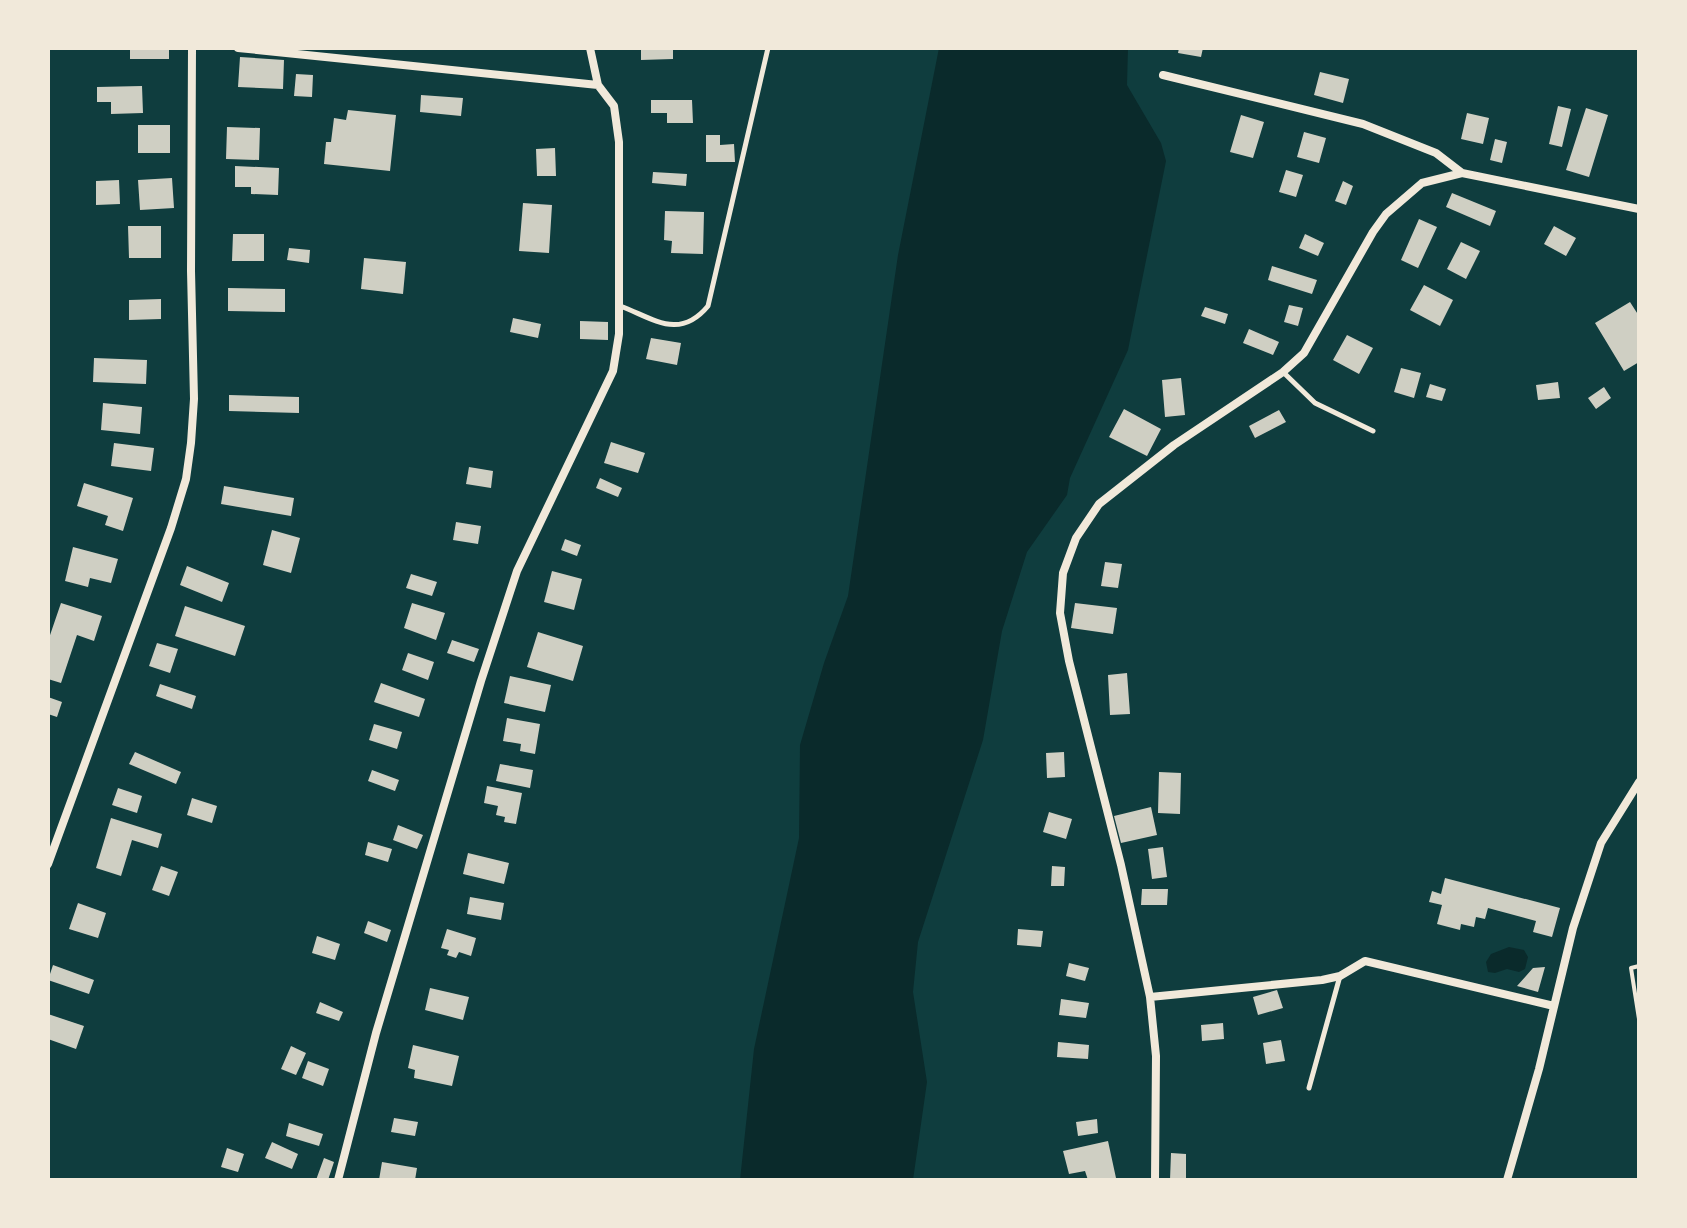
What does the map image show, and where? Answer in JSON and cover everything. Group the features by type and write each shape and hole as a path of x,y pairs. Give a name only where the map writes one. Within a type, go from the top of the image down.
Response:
{"street":[{"path":"48,864 171,528 186,479 194,399 192,48"},
{"path":"238,48 598,85"},
{"path":"338,1180 376,1033 517,571 613,371 619,334 619,142 614,106 598,85 590,48"},
{"path":"1163,75 1363,124 1436,153 1462,173"},
{"path":"1155,1180 1156,1056 1150,997 1060,613 1063,573 1076,538 1099,504 1174,445 1283,372 1304,353 1386,214 1422,183 1462,173 1639,209"},
{"path":"1507,1180 1539,1069 1573,928 1601,843 1639,782"},
{"path":"1150,997 1340,976 1365,961 1554,1006"}],"lane":[{"path":"619,305 654,322 679,324 698,317 708,306 768,48"},
{"path":"1283,372 1315,403 1373,431"},
{"path":"1309,1088 1340,976"}],"path":[{"path":"1639,966 1631,968 1639,1019"}],"water":[{"path":"939,48 1128,48 1127,85 1161,143 1166,161 1128,350 1070,478 1067,495 1027,552 1002,631 983,740 918,942 913,992 927,1082 913,1180 740,1180 754,1049 799,838 800,745 848,596 898,255"},
{"path":"1509,947 1524,950 1528,957 1525,969 1519,972 1507,969 1488,972 1486,962 1491,954"}],"building":[{"path":"130,48 169,48 169,59 130,59"},
{"path":"641,48 673,48 673,59 641,60"},
{"path":"1179,48 1203,48 1201,57 1178,53"},
{"path":"240,57 284,60 283,89 238,87"},
{"path":"1320,72 1349,79 1343,103 1314,95"},
{"path":"296,74 313,75 312,97 294,96"},
{"path":"142,86 143,113 111,114 111,102 97,102 97,87"},
{"path":"421,95 463,98 461,116 420,112"},
{"path":"651,100 692,100 693,123 667,123 667,113 651,113"},
{"path":"1558,106 1571,109 1562,147 1549,144"},
{"path":"1586,108 1608,115 1589,177 1566,170"},
{"path":"348,110 396,115 390,171 324,164 326,142 331,142 334,118 346,120"},
{"path":"1467,113 1489,118 1483,144 1461,139"},
{"path":"1241,115 1264,122 1253,158 1230,152"},
{"path":"138,125 170,125 170,153 138,153"},
{"path":"227,127 260,128 259,160 226,159"},
{"path":"1304,132 1326,138 1319,163 1297,157"},
{"path":"706,135 720,135 720,145 734,144 735,162 706,162"},
{"path":"1495,139 1507,142 1502,163 1490,160"},
{"path":"555,148 556,176 537,176 536,149"},
{"path":"235,166 279,168 278,195 251,194 251,187 235,187"},
{"path":"1286,170 1303,175 1296,197 1279,192"},
{"path":"653,172 687,174 686,186 652,183"},
{"path":"172,178 174,208 140,210 138,180"},
{"path":"119,180 120,204 96,205 96,181"},
{"path":"1343,181 1353,186 1346,205 1335,201"},
{"path":"1452,193 1496,211 1490,226 1446,207"},
{"path":"523,203 552,205 549,253 519,251"},
{"path":"665,211 704,212 703,254 671,253 672,241 664,240"},
{"path":"1419,219 1437,227 1418,268 1401,260"},
{"path":"128,226 161,226 161,258 129,258"},
{"path":"1554,226 1576,238 1566,256 1544,244"},
{"path":"233,234 264,234 264,261 232,261"},
{"path":"1305,234 1324,243 1318,256 1299,248"},
{"path":"1461,242 1480,251 1466,279 1447,269"},
{"path":"289,248 310,250 309,263 287,260"},
{"path":"364,258 406,262 403,294 361,289"},
{"path":"1272,266 1317,280 1312,294 1268,280"},
{"path":"1424,285 1453,300 1440,326 1410,310"},
{"path":"228,288 285,289 285,312 228,311"},
{"path":"161,299 161,319 129,320 129,300"},
{"path":"1630,302 1639,316 1639,362 1624,371 1595,323"},
{"path":"1289,305 1303,308 1298,326 1284,322"},
{"path":"1205,307 1228,314 1225,324 1201,316"},
{"path":"513,318 541,324 538,338 510,332"},
{"path":"580,321 608,322 608,340 580,339"},
{"path":"1249,329 1279,342 1273,355 1243,343"},
{"path":"1347,335 1373,348 1359,374 1333,360"},
{"path":"651,338 681,343 677,365 646,359"},
{"path":"94,358 147,360 146,384 93,382"},
{"path":"1401,368 1421,373 1414,398 1394,392"},
{"path":"1181,378 1185,415 1165,417 1162,380"},
{"path":"1558,382 1560,398 1538,400 1536,385"},
{"path":"1430,384 1446,389 1442,401 1426,397"},
{"path":"1604,387 1611,398 1596,409 1588,398"},
{"path":"229,395 299,397 299,413 229,411"},
{"path":"103,403 142,407 140,434 101,430"},
{"path":"1124,409 1161,429 1147,456 1109,437"},
{"path":"1279,410 1286,422 1255,438 1249,426"},
{"path":"611,442 645,453 638,473 604,463"},
{"path":"114,443 154,448 151,471 111,466"},
{"path":"469,467 493,471 491,488 466,484"},
{"path":"600,478 622,488 618,497 596,488"},
{"path":"84,483 133,498 123,531 105,525 108,516 77,506"},
{"path":"224,486 294,498 291,516 221,504"},
{"path":"456,522 481,526 478,544 453,540"},
{"path":"272,530 300,538 291,573 263,565"},
{"path":"565,539 581,545 577,556 561,550"},
{"path":"73,547 118,559 111,583 90,578 88,587 65,581"},
{"path":"1105,562 1122,564 1118,588 1101,586"},
{"path":"187,566 229,583 222,602 180,585"},
{"path":"552,571 582,579 574,610 544,602"},
{"path":"411,574 437,582 432,596 406,588"},
{"path":"61,603 102,616 94,641 77,635 61,683 48,679 48,641"},
{"path":"412,603 445,613 436,640 404,628"},
{"path":"1075,603 1117,608 1113,634 1071,628"},
{"path":"185,606 245,626 235,656 175,636"},
{"path":"538,632 583,646 573,681 527,667"},
{"path":"452,640 479,649 474,662 447,653"},
{"path":"157,643 178,649 170,673 149,666"},
{"path":"408,653 434,662 428,680 402,670"},
{"path":"1127,673 1130,714 1110,715 1108,675"},
{"path":"510,676 551,685 545,712 504,703"},
{"path":"381,683 425,699 419,717 374,702"},
{"path":"160,684 196,696 192,709 156,696"},
{"path":"48,697 62,702 57,717 48,714"},
{"path":"507,718 540,724 535,754 520,751 521,744 503,741"},
{"path":"374,724 402,732 397,749 369,740"},
{"path":"135,752 181,772 176,784 129,764"},
{"path":"1064,752 1065,777 1047,778 1046,753"},
{"path":"500,764 533,770 530,788 496,781"},
{"path":"372,770 399,780 395,791 368,781"},
{"path":"1159,772 1181,773 1180,814 1158,813"},
{"path":"487,786 522,793 516,824 504,822 505,817 496,815 498,806 484,803"},
{"path":"118,788 142,796 137,813 112,805"},
{"path":"192,798 217,806 212,823 187,815"},
{"path":"1151,807 1157,835 1121,843 1114,816"},
{"path":"1049,812 1072,819 1066,839 1043,832"},
{"path":"111,818 162,834 158,848 132,840 121,876 96,868"},
{"path":"398,825 423,835 417,849 393,840"},
{"path":"368,842 392,849 388,862 365,855"},
{"path":"1163,847 1167,877 1152,879 1148,849"},
{"path":"468,853 509,863 504,884 463,874"},
{"path":"161,866 178,872 169,896 152,890"},
{"path":"1052,866 1065,867 1064,886 1051,886"},
{"path":"1445,878 1560,908 1552,937 1533,932 1536,921 1488,908 1485,919 1476,917 1474,927 1461,924 1460,930 1437,924 1442,905 1429,902 1432,891 1441,894"},
{"path":"1142,889 1168,889 1167,905 1141,905"},
{"path":"470,897 504,903 501,920 467,914"},
{"path":"78,903 106,913 98,938 69,929"},
{"path":"368,921 391,930 387,942 364,933"},
{"path":"447,929 476,938 471,956 459,952 456,958 447,955 449,950 441,948"},
{"path":"1018,929 1043,931 1041,947 1017,945"},
{"path":"317,936 340,944 335,960 312,953"},
{"path":"1069,963 1089,968 1085,981 1066,976"},
{"path":"53,965 94,980 89,994 48,980"},
{"path":"1545,967 1538,992 1517,986 1533,968"},
{"path":"430,988 469,997 463,1020 425,1010"},
{"path":"1277,990 1283,1008 1258,1015 1253,997"},
{"path":"1061,999 1089,1003 1086,1018 1059,1015"},
{"path":"320,1002 343,1012 339,1021 316,1013"},
{"path":"48,1014 84,1026 76,1049 48,1039"},
{"path":"1223,1023 1224,1039 1202,1041 1201,1025"},
{"path":"1281,1040 1285,1061 1266,1064 1263,1043"},
{"path":"1058,1042 1089,1045 1088,1059 1057,1057"},
{"path":"413,1045 459,1056 452,1086 414,1078 415,1070 408,1068"},
{"path":"291,1046 306,1053 296,1075 281,1069"},
{"path":"308,1061 329,1069 323,1086 302,1078"},
{"path":"394,1118 418,1122 415,1136 391,1132"},
{"path":"1097,1119 1098,1133 1078,1136 1076,1122"},
{"path":"289,1123 323,1134 319,1146 286,1136"},
{"path":"1108,1141 1116,1178 1088,1180 1085,1171 1069,1174 1063,1151"},
{"path":"272,1142 298,1154 292,1169 265,1158"},
{"path":"227,1148 244,1154 238,1172 221,1167"},
{"path":"1171,1153 1186,1154 1186,1180 1170,1180"},
{"path":"324,1158 334,1162 328,1180 316,1180"},
{"path":"382,1162 417,1168 415,1180 379,1180"}]}
